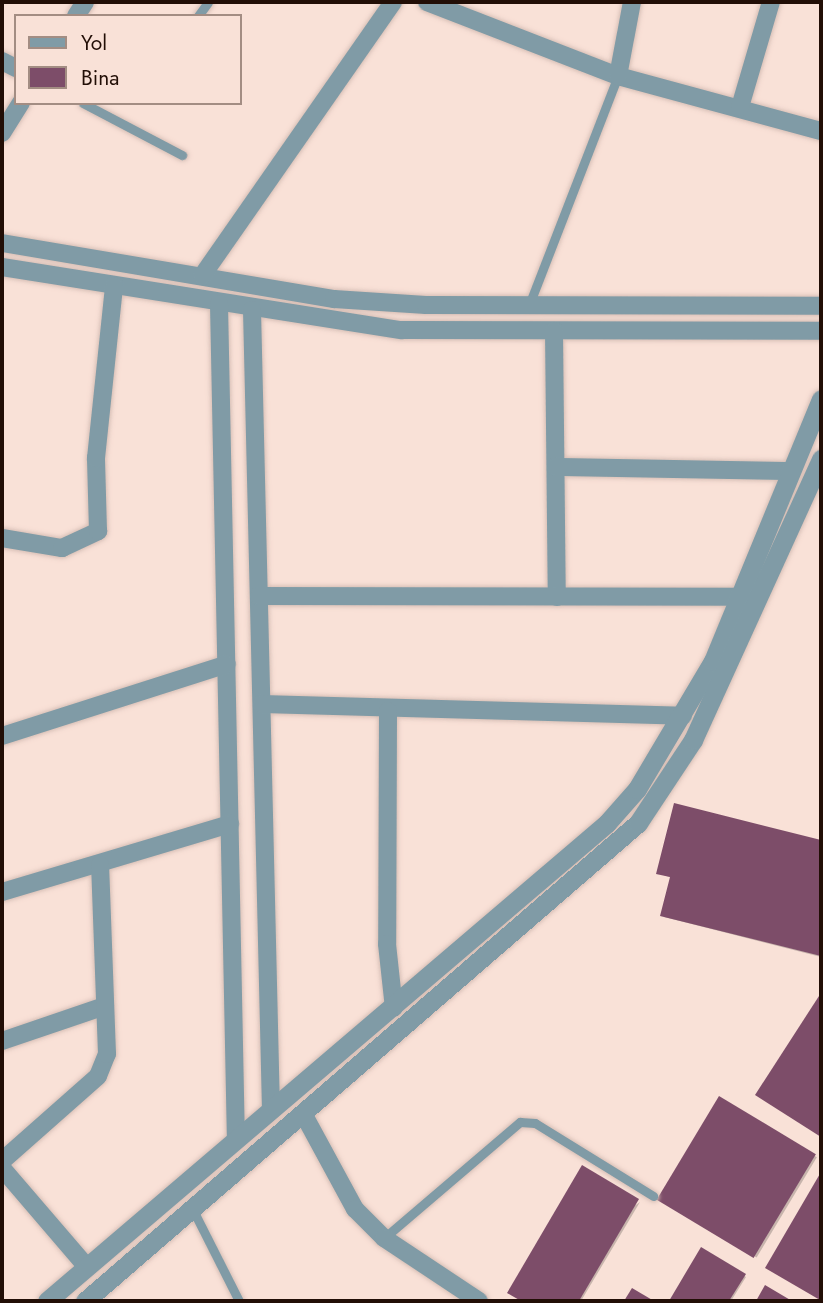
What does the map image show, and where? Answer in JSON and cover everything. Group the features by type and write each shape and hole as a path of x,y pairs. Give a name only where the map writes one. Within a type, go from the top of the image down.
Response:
{"street":[{"path":"202,276 393,2"},
{"path":"427,2 618,76 821,131"},
{"path":"618,76 632,2"},
{"path":"740,107 771,2"},
{"path":"2,133 20,105"},
{"path":"2,243 334,299 529,305 821,306"},
{"path":"2,267 252,310 402,330 821,331"},
{"path":"2,538 62,548 98,531 96,458 114,286"},
{"path":"219,304 236,1140"},
{"path":"252,310 271,1111"},
{"path":"554,331 556,597"},
{"path":"47,1301 607,823 657,761 683,716 739,597 821,399"},
{"path":"85,1301 305,1117 638,823 699,728 821,459"},
{"path":"556,467 791,471"},
{"path":"259,596 739,597"},
{"path":"2,736 227,664"},
{"path":"262,704 388,710 683,716"},
{"path":"388,710 387,944 394,1007"},
{"path":"2,892 100,865 230,824"},
{"path":"2,1161 98,1076 107,1054 100,865"},
{"path":"2,1041 105,1006"},
{"path":"305,1117 355,1209 384,1238 479,1301"},
{"path":"2,1168 86,1266"}],"lane":[{"path":"529,305 618,76"},
{"path":"87,105 182,155"},
{"path":"384,1238 520,1122 536,1123 653,1195"},
{"path":"193,1210 239,1301"}],"building":[{"path":"674,803 821,840 821,956 660,916 670,877 656,874"},
{"path":"819,996 821,997 821,1137 755,1095"},
{"path":"719,1096 816,1154 754,1258 657,1200"},
{"path":"582,1165 639,1199 579,1301 521,1301 507,1293"},
{"path":"821,1172 821,1298 820,1300 765,1268"},
{"path":"701,1247 746,1274 729,1301 669,1301"},
{"path":"765,1285 792,1301 756,1301"},
{"path":"632,1288 654,1301 624,1301"}]}
